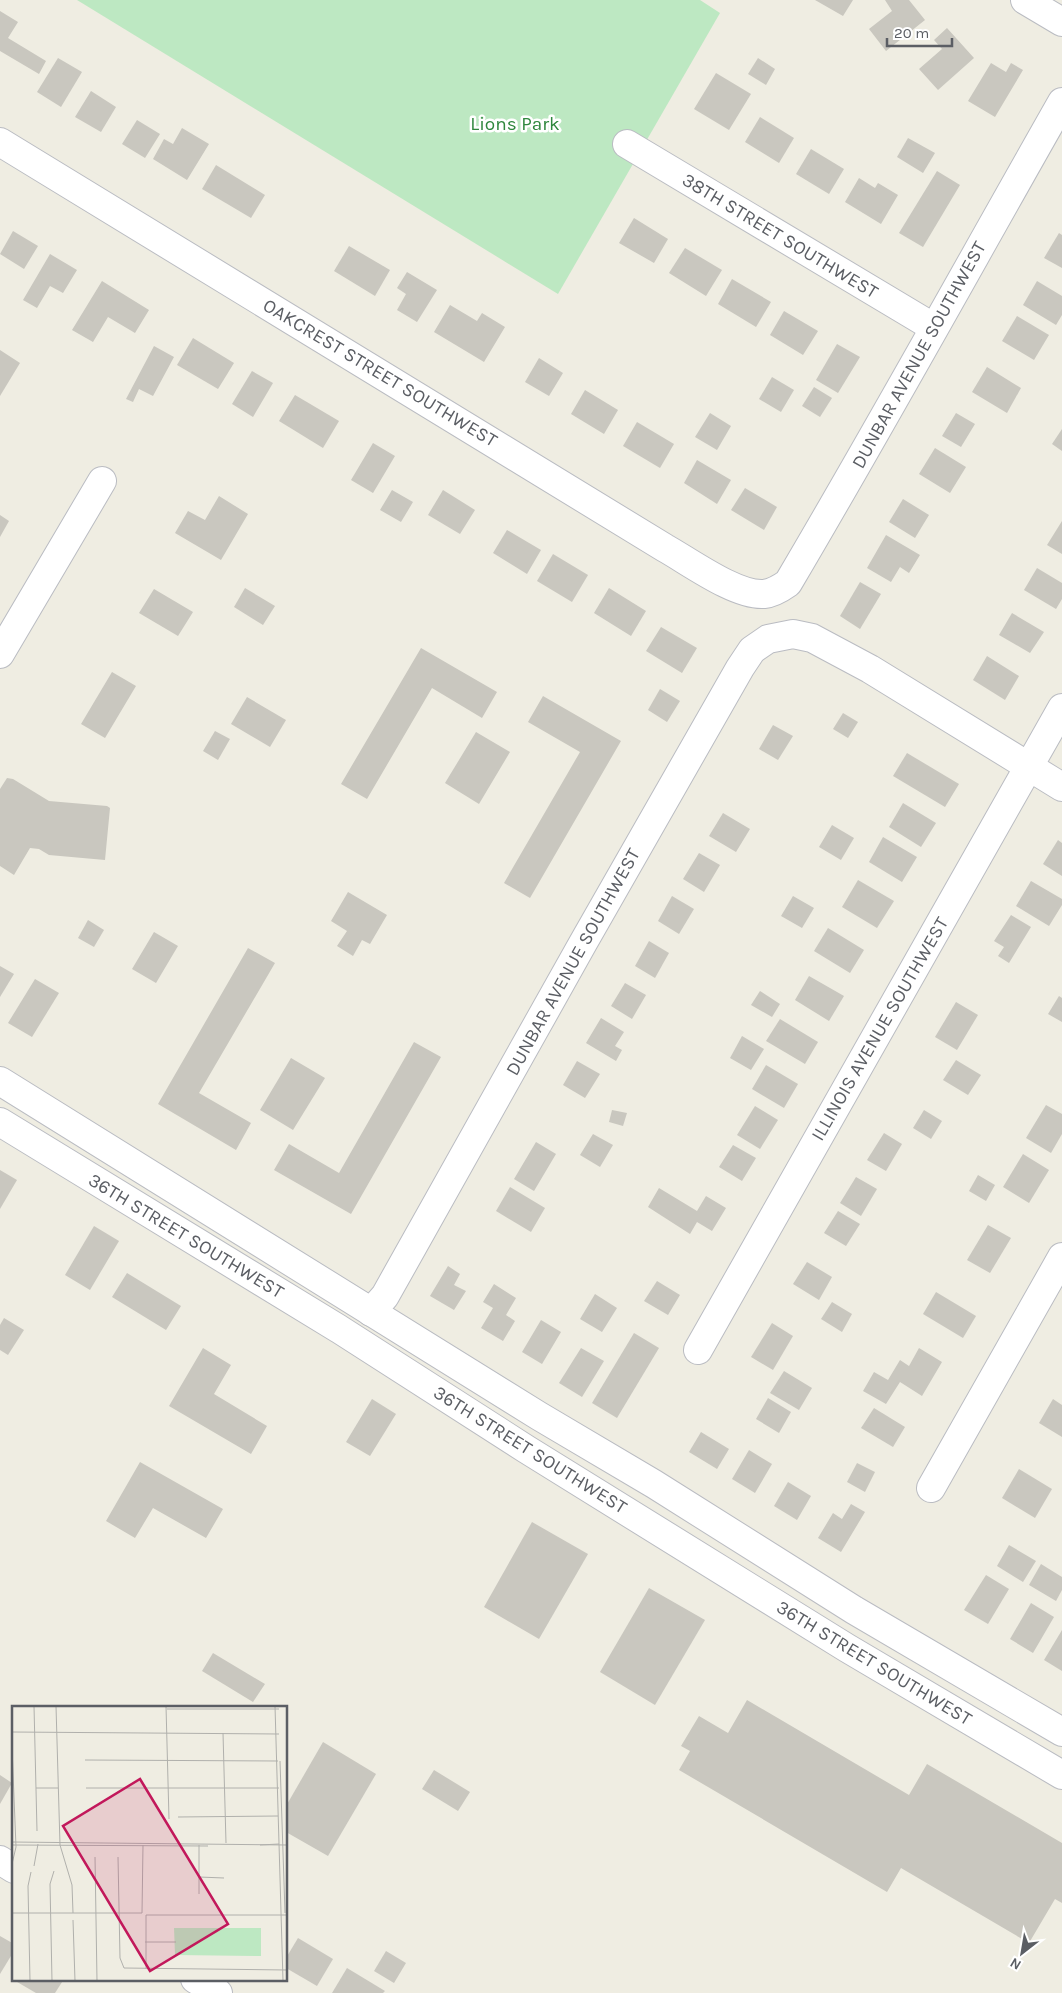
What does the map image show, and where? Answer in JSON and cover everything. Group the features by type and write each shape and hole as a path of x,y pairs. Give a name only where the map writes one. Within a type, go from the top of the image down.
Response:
{"street":[{"path":"1026,0 1062,22"},
{"name":"DUNBAR AVENUE SOUTHWEST","path":"763,594 775,591 788,583 857,466 1062,102"},
{"name":"OAKCREST STREET SOUTHWEST","path":"0,142 666,548 736,589 763,594"},
{"name":"38TH STREET SOUTHWEST","path":"627,144 933,328"},
{"path":"0,652 102,481"},
{"name":"DUNBAR AVENUE SOUTHWEST","path":"371,1312 385,1296 578,951 752,650 768,639 793,634 812,638 870,670 1029,766"},
{"name":"ILLINOIS AVENUE SOUTHWEST","path":"698,1350 1062,708"},
{"path":"1029,766 1062,787"},
{"name":"36TH STREET SOUTHWEST","path":"0,1081 371,1312 654,1484 854,1610 1062,1732"},
{"name":"36TH STREET SOUTHWEST","path":"0,1122 339,1329 526,1449 847,1648 1062,1775"},
{"path":"931,1488 1062,1257"},
{"path":"0,1860 12,1868"},
{"path":"197,1980 218,1993"}],"green space":[{"name":"Lions Park","path":"77,0 700,0 720,13 558,294"}],"building":[{"path":"815,0 853,0 843,16"},
{"path":"885,0 909,0 925,20 886,51 869,29 892,11"},
{"path":"0,11 18,22 8,38 46,61 39,74 0,51"},
{"path":"947,28 974,58 938,90 919,69 942,49 934,40"},
{"path":"58,58 82,72 61,107 37,92"},
{"path":"758,58 775,69 766,85 748,74"},
{"path":"991,63 1006,72 1011,63 1023,70 995,117 968,101"},
{"path":"716,73 751,94 729,130 694,109"},
{"path":"91,91 116,107 101,132 75,117"},
{"path":"760,117 794,138 779,163 745,142"},
{"path":"137,120 160,134 145,158 122,144"},
{"path":"182,128 209,144 187,180 153,159 164,139 173,144"},
{"path":"908,138 935,153 923,173 897,157"},
{"path":"811,149 844,169 829,194 796,174"},
{"path":"216,165 265,195 251,218 202,189"},
{"path":"937,171 960,185 923,247 899,233"},
{"path":"859,178 875,188 878,183 898,195 881,224 845,202"},
{"path":"634,218 668,239 654,263 619,243"},
{"path":"13,231 38,246 24,269 0,254"},
{"path":"1059,233 1062,235 1062,268 1044,258"},
{"path":"349,246 390,270 375,296 334,271"},
{"path":"685,248 722,270 706,296 669,273"},
{"path":"50,254 77,270 63,293 50,286 37,308 23,300"},
{"path":"407,272 437,290 417,322 397,310 406,294 397,288"},
{"path":"732,279 771,302 756,327 718,304"},
{"path":"102,281 149,310 135,333 108,317 93,342 72,330"},
{"path":"1037,281 1062,296 1062,315 1056,325 1023,305"},
{"path":"450,305 477,321 482,313 505,327 484,362 434,332"},
{"path":"784,311 818,331 803,355 770,335"},
{"path":"1017,316 1049,335 1034,360 1002,341"},
{"path":"193,338 234,363 218,389 177,365"},
{"path":"837,344 860,357 838,393 816,380"},
{"path":"154,346 174,357 153,396 139,389 133,402 126,399"},
{"path":"0,350 20,363 0,396"},
{"path":"539,358 563,373 549,396 525,382"},
{"path":"987,367 1021,388 1007,413 972,392"},
{"path":"252,371 273,383 253,417 232,404"},
{"path":"772,377 794,390 781,412 759,399"},
{"path":"814,387 832,398 820,417 802,406"},
{"path":"585,390 618,410 604,434 571,414"},
{"path":"295,395 339,421 323,448 279,421"},
{"path":"710,413 731,426 717,450 695,437"},
{"path":"956,413 975,424 961,447 942,436"},
{"path":"637,422 674,444 660,468 623,446"},
{"path":"1062,429 1062,451 1052,444"},
{"path":"373,443 395,456 373,493 351,480"},
{"path":"935,448 966,467 950,493 919,474"},
{"path":"697,460 731,480 717,504 684,483"},
{"path":"745,488 777,507 764,530 731,510"},
{"path":"392,490 413,502 401,522 380,510"},
{"path":"443,490 475,510 460,534 428,515"},
{"path":"219,496 248,514 221,560 175,533 188,511 205,520"},
{"path":"903,499 929,515 915,538 889,522"},
{"path":"0,515 9,521 0,537"},
{"path":"1062,521 1062,554 1047,545"},
{"path":"507,530 541,550 527,574 493,553"},
{"path":"886,535 920,555 909,573 900,567 891,582 867,568"},
{"path":"553,554 588,575 572,602 537,581"},
{"path":"1037,568 1062,583 1062,599 1056,609 1024,590"},
{"path":"860,582 881,594 860,629 840,616"},
{"path":"245,588 275,606 263,625 234,607"},
{"path":"609,588 646,611 631,636 594,613"},
{"path":"154,589 193,612 178,636 139,613"},
{"path":"1012,613 1044,632 1030,653 999,635"},
{"path":"661,627 697,648 682,673 646,651"},
{"path":"421,648 497,692 482,718 432,688 367,799 341,784"},
{"path":"987,656 1019,676 1005,700 973,680"},
{"path":"112,672 136,686 105,738 81,724"},
{"path":"660,689 680,701 667,722 648,710"},
{"path":"543,696 621,741 530,898 504,883 580,752 528,722"},
{"path":"247,697 286,720 270,747 231,724"},
{"path":"843,713 858,722 848,738 833,729"},
{"path":"773,725 793,736 778,760 759,749"},
{"path":"215,731 230,739 218,760 203,751"},
{"path":"476,732 510,752 479,804 445,783"},
{"path":"907,753 959,784 945,807 893,776"},
{"path":"7,778 13,779 49,801 107,806 110,808 105,860 49,855 39,849 30,848 14,875 0,866 0,789"},
{"path":"903,803 936,823 921,847 889,827"},
{"path":"723,813 750,829 736,852 709,836"},
{"path":"832,825 854,838 841,860 819,847"},
{"path":"883,837 917,857 902,882 869,862"},
{"path":"1058,840 1062,843 1062,876 1043,864"},
{"path":"699,853 720,865 704,892 683,879"},
{"path":"858,880 894,901 877,928 842,907"},
{"path":"1031,881 1062,899 1062,905 1049,926 1016,906"},
{"path":"348,892 387,915 370,944 362,940 353,956 337,946 347,931 331,921"},
{"path":"672,896 694,909 679,934 658,921"},
{"path":"793,896 814,908 802,928 781,916"},
{"path":"1011,915 1031,927 1009,963 998,956 1004,947 994,941"},
{"path":"88,920 104,930 94,947 78,938"},
{"path":"828,928 864,950 850,973 814,951"},
{"path":"154,932 178,946 156,983 132,969"},
{"path":"649,941 669,953 655,978 635,966"},
{"path":"248,948 275,963 199,1093 251,1123 236,1150 158,1104"},
{"path":"0,966 14,974 0,997"},
{"path":"809,976 844,996 829,1021 795,1000"},
{"path":"35,979 59,993 32,1037 8,1023"},
{"path":"625,983 646,995 632,1019 611,1006"},
{"path":"760,991 780,1004 772,1017 751,1005"},
{"path":"1059,996 1062,998 1062,1022 1048,1014"},
{"path":"956,1002 978,1015 957,1050 935,1037"},
{"path":"601,1018 624,1032 615,1046 622,1050 616,1061 586,1043"},
{"path":"780,1019 818,1042 805,1064 766,1041"},
{"path":"742,1036 764,1049 751,1070 730,1058"},
{"path":"414,1042 441,1057 351,1214 274,1170 289,1144 339,1173"},
{"path":"291,1058 325,1078 293,1130 260,1110"},
{"path":"956,1060 981,1075 968,1095 943,1080"},
{"path":"577,1061 600,1074 585,1098 563,1085"},
{"path":"766,1065 798,1084 784,1108 752,1089"},
{"path":"1046,1105 1062,1114 1062,1134 1051,1153 1026,1138"},
{"path":"755,1106 778,1120 760,1149 737,1135"},
{"path":"612,1110 627,1113 623,1126 609,1122"},
{"path":"924,1110 942,1121 931,1139 913,1128"},
{"path":"884,1133 902,1144 886,1171 867,1160"},
{"path":"593,1134 613,1145 600,1167 580,1155"},
{"path":"536,1142 556,1154 534,1191 514,1179"},
{"path":"733,1145 756,1158 742,1181 719,1167"},
{"path":"1023,1154 1049,1170 1029,1203 1003,1187"},
{"path":"0,1170 17,1180 0,1209"},
{"path":"978,1175 995,1185 986,1201 969,1191"},
{"path":"856,1177 877,1189 861,1216 840,1203"},
{"path":"510,1187 545,1208 531,1232 496,1211"},
{"path":"659,1188 697,1211 706,1196 726,1208 712,1231 697,1222 690,1234 648,1207"},
{"path":"838,1211 860,1224 846,1246 824,1233"},
{"path":"988,1225 1011,1238 990,1273 967,1260"},
{"path":"94,1226 119,1241 90,1290 65,1275"},
{"path":"807,1262 832,1277 819,1300 793,1284"},
{"path":"448,1266 460,1274 454,1285 466,1291 454,1310 430,1296"},
{"path":"127,1273 181,1306 166,1330 112,1297"},
{"path":"657,1281 680,1295 668,1315 644,1301"},
{"path":"494,1284 516,1298 506,1315 515,1321 503,1341 481,1328 493,1308 483,1302"},
{"path":"936,1292 976,1316 963,1338 923,1314"},
{"path":"595,1294 617,1308 602,1332 580,1319"},
{"path":"832,1302 852,1314 842,1332 821,1319"},
{"path":"4,1318 24,1330 8,1355 0,1350 0,1325"},
{"path":"541,1320 561,1332 542,1364 522,1352"},
{"path":"772,1323 793,1336 773,1370 751,1357"},
{"path":"634,1333 659,1348 617,1418 592,1403"},
{"path":"203,1348 231,1365 214,1394 267,1426 251,1454 169,1406"},
{"path":"581,1348 604,1361 582,1397 559,1383"},
{"path":"919,1348 942,1362 922,1396 900,1382 886,1404 863,1391 874,1372 888,1380 900,1360 909,1366"},
{"path":"784,1371 812,1388 799,1410 770,1393"},
{"path":"768,1398 791,1412 779,1433 756,1419"},
{"path":"372,1399 396,1414 370,1456 346,1442"},
{"path":"1053,1399 1062,1405 1062,1437 1039,1423"},
{"path":"874,1408 905,1427 893,1447 861,1428"},
{"path":"701,1432 729,1449 717,1469 689,1452"},
{"path":"749,1450 772,1464 755,1493 732,1479"},
{"path":"140,1462 223,1509 206,1538 153,1508 135,1538 106,1521"},
{"path":"857,1463 875,1472 865,1492 847,1482"},
{"path":"1019,1469 1052,1489 1035,1518 1002,1498"},
{"path":"788,1482 811,1496 797,1520 774,1506"},
{"path":"851,1504 865,1512 841,1552 818,1538 833,1513 842,1519"},
{"path":"532,1522 588,1554 539,1639 484,1607"},
{"path":"1009,1545 1036,1561 1023,1582 997,1566"},
{"path":"1041,1564 1062,1577 1062,1590 1056,1601 1029,1585"},
{"path":"986,1575 1009,1589 988,1624 964,1610"},
{"path":"649,1588 705,1620 655,1705 600,1672"},
{"path":"1031,1603 1054,1617 1033,1653 1010,1639"},
{"path":"1062,1630 1062,1671 1044,1660"},
{"path":"213,1653 265,1684 253,1702 202,1671"},
{"path":"747,1700 909,1795 927,1764 1062,1843 1062,1903 1055,1899 1029,1943 901,1868 887,1892 679,1770 690,1751 681,1746 699,1716 728,1733"},
{"path":"323,1742 376,1774 328,1856 288,1833 288,1803"},
{"path":"434,1770 470,1792 458,1811 422,1789"},
{"path":"0,1775 12,1783 0,1804"},
{"path":"0,1936 12,1943 12,1954 0,1974"},
{"path":"298,1938 333,1959 317,1986 288,1969 288,1955"},
{"path":"386,1951 406,1963 394,1983 374,1971"},
{"path":"347,1968 385,1991 383,1993 332,1993"},
{"path":"14,1980 63,1980 55,1993 36,1993"}]}
